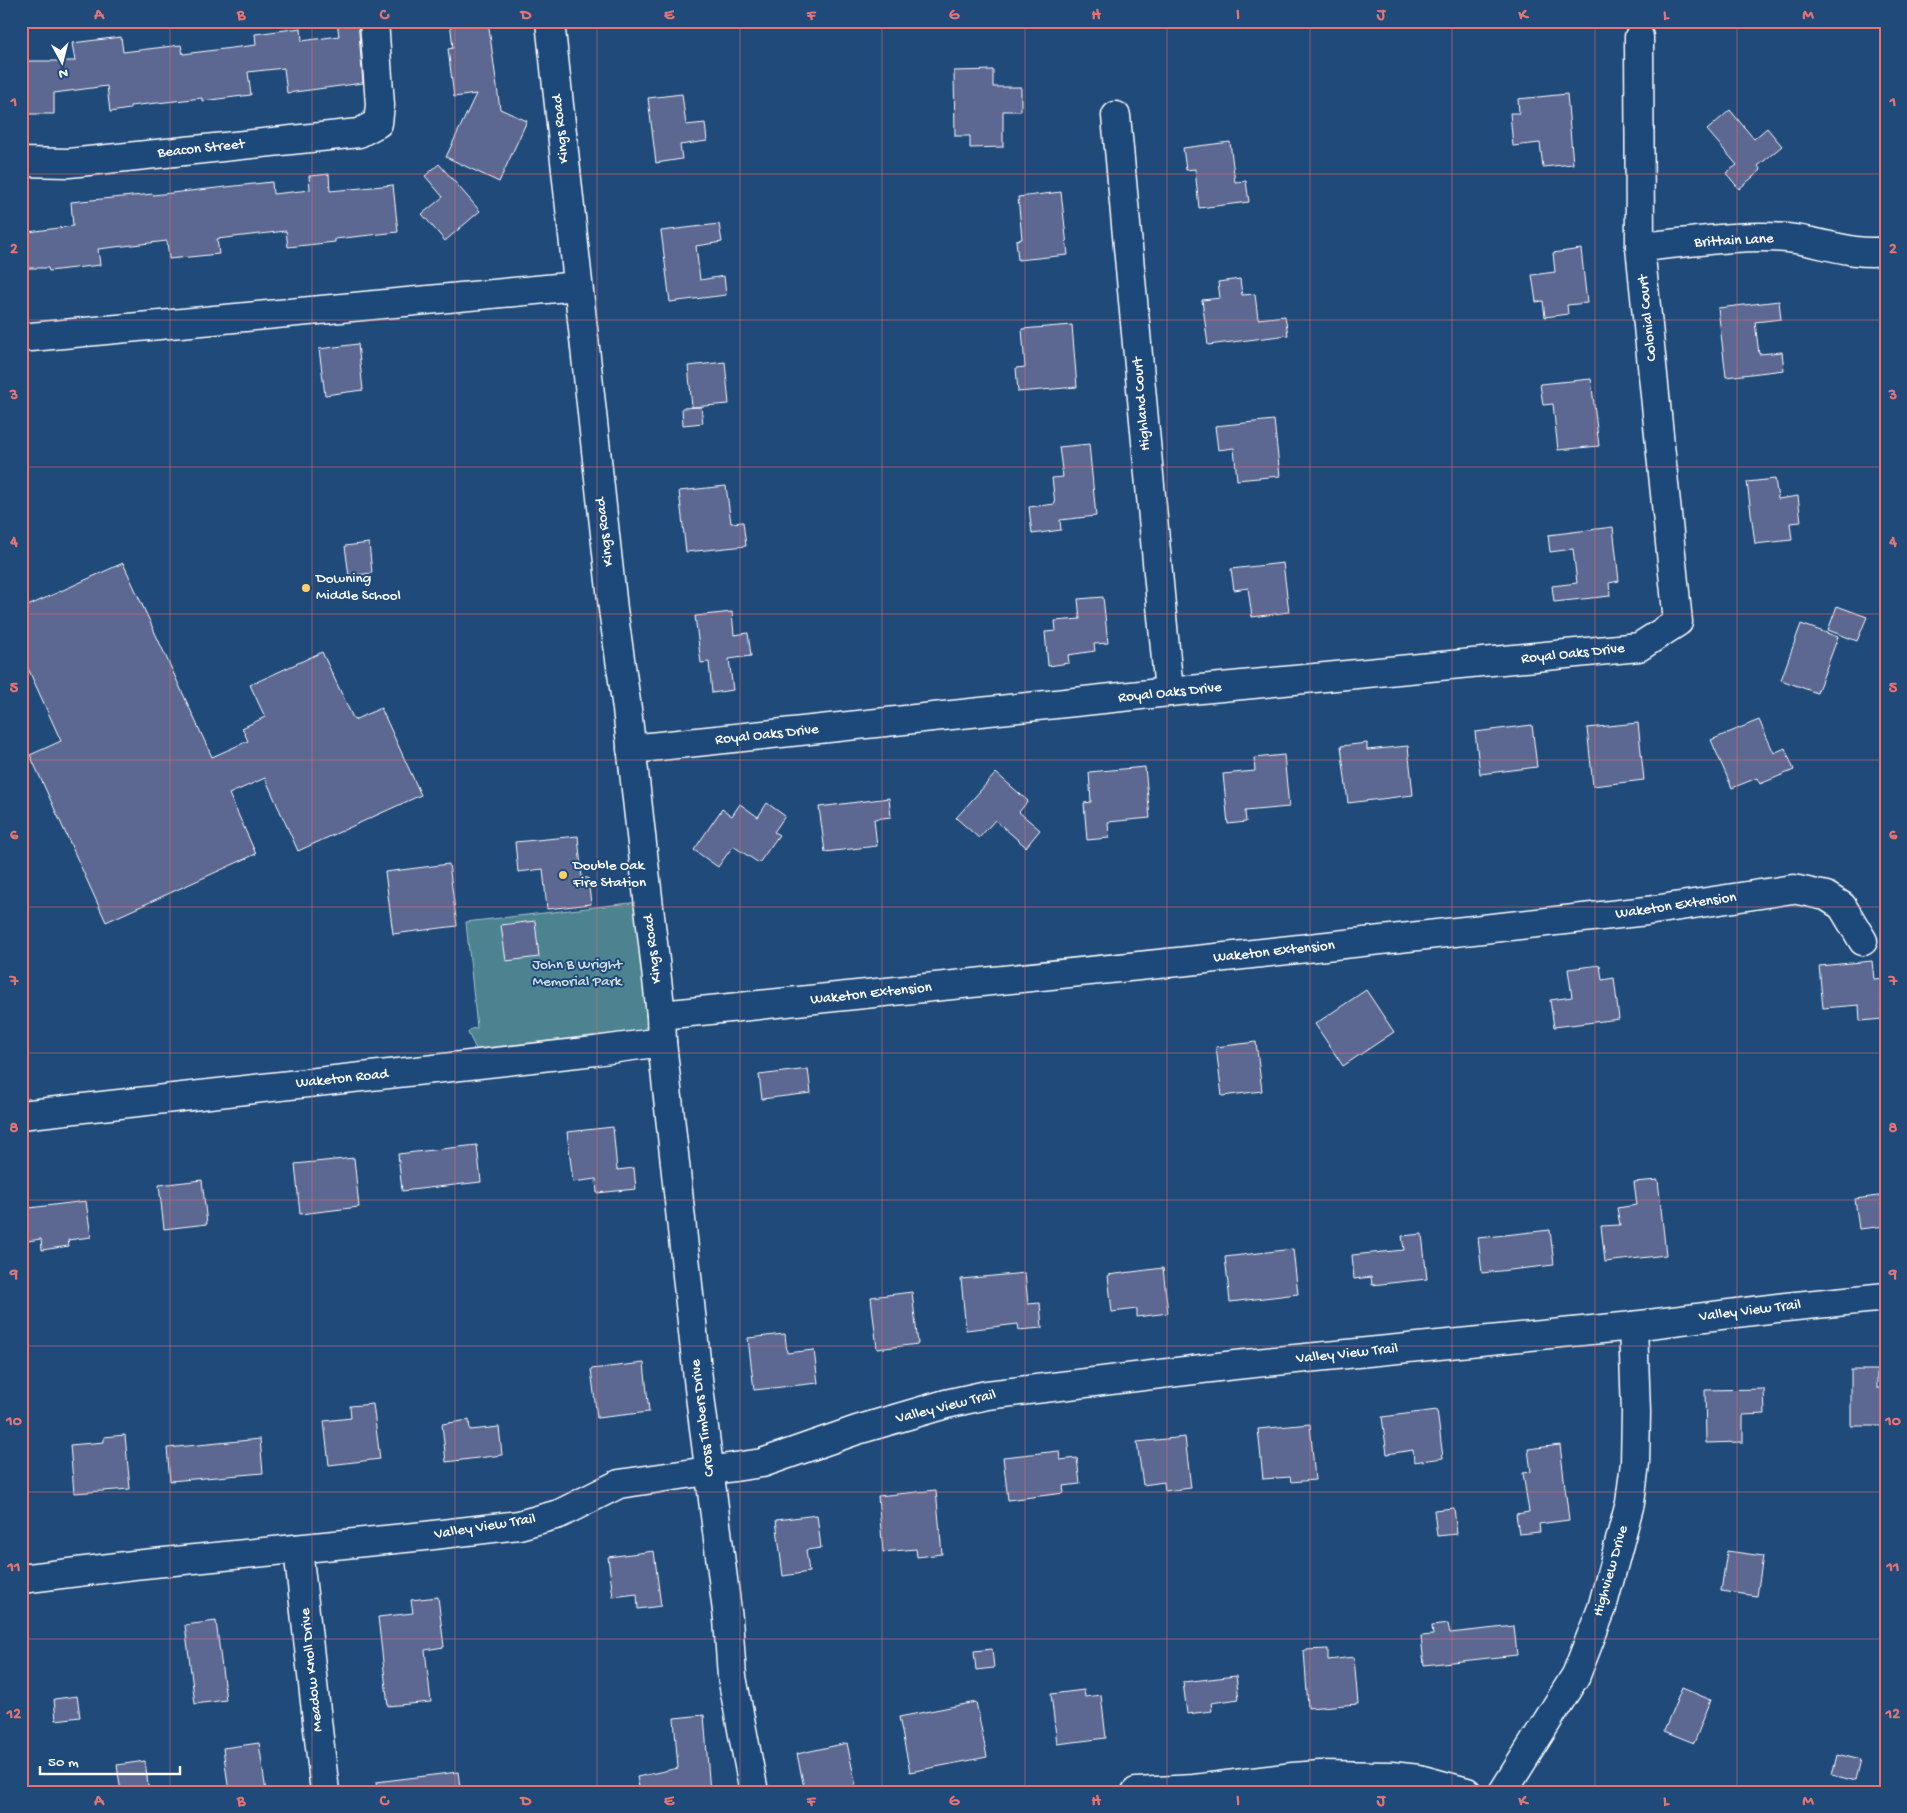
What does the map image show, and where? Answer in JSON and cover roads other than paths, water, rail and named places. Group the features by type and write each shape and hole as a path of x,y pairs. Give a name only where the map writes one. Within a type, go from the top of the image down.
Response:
{"street":[{"name":"Beacon Street","path":"21,162 69,163 359,133 378,123 380,105 374,21"},
{"name":"Kings Road","path":"550,21 613,609 661,1015 662,1042"},
{"name":"Colonial Court","path":"1639,37 1640,247 1675,599"},
{"name":"Highland Court","path":"1116,116 1169,692"},
{"name":"Brittain Lane","path":"1640,247 1751,237 1788,238 1852,251 1886,251"},
{"path":"21,337 40,337 578,286"},
{"name":"Royal Oaks Drive","path":"631,749 1169,692 1639,647 1678,622 1675,599"},
{"name":"Waketon Extension","path":"661,1015 1197,960 1647,911 1794,889 1826,896 1842,906 1863,941"},
{"name":"Waketon Road","path":"21,1115 662,1042"},
{"name":"Cross Timbers Drive","path":"662,1042 709,1470 728,1619 732,1677 754,1792"},
{"name":"Valley View Trail","path":"21,1579 134,1565 519,1525 560,1514 619,1484 762,1463 857,1430 946,1404 987,1395 1235,1365 1633,1326 1786,1306 1886,1296"},
{"name":"Highview Drive","path":"1502,1792 1576,1675 1602,1608 1630,1503 1635,1463 1636,1413 1633,1326"},
{"name":"Meadow Knoll Drive","path":"298,1549 325,1792"},
{"path":"1136,1792 1194,1789 1293,1776 1320,1775 1391,1776 1419,1779 1467,1792"}],"place":[{"name":"Downing Middle School","path":"306,588"},
{"name":"Double Oak Fire Station","path":"563,875"}],"park label":[{"name":"John B Wright Memorial Park","path":"577,974"}]}
